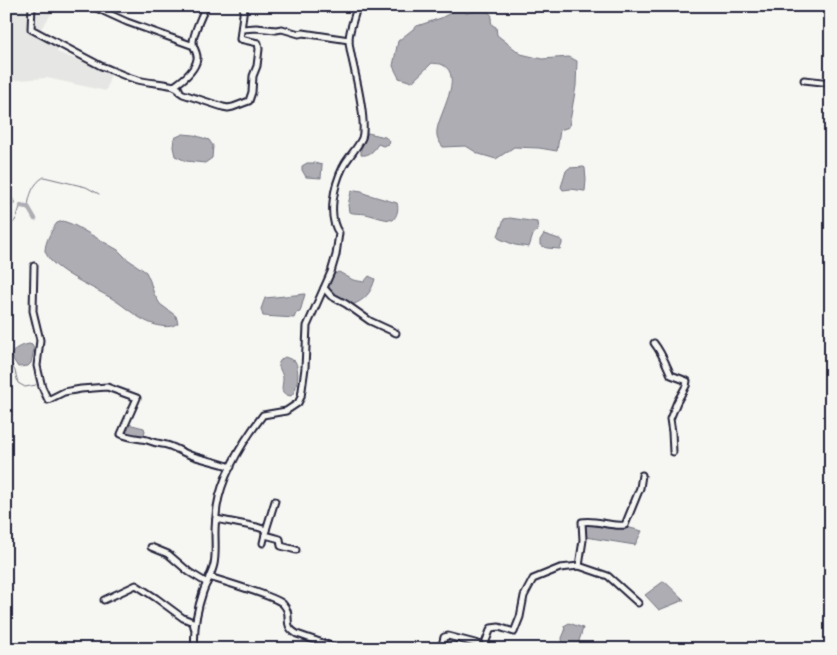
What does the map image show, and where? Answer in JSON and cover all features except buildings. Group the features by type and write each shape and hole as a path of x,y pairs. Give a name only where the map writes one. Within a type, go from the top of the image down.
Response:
{"street":[{"path":"32,6 31,28 101,66 140,81 174,86 181,93 223,107 233,107 248,101 252,92 253,76 258,66 259,44 240,39 244,6"},
{"path":"92,6 127,22 170,38 191,45 193,43"},
{"path":"174,86 191,71 197,59 193,43 206,6"},
{"path":"195,649 195,627 203,592 214,566 216,519 224,483 242,445 263,415 286,411 298,403 301,397 308,326 336,255 339,233 335,228 333,217 334,192 343,167 354,153 362,137 363,118 349,40 357,6"},
{"path":"242,28 282,29 299,34 349,40"},
{"path":"804,80 831,83"},
{"path":"34,266 33,311 40,340 37,366 42,388 48,400 73,390 107,387 114,389 137,398 121,434 176,448 231,467"},
{"path":"324,288 330,296 346,304 370,321 396,333"},
{"path":"654,343 671,375 687,381 670,419 673,452"},
{"path":"578,566 583,540 582,522 625,525 640,488 642,475"},
{"path":"263,543 275,500"},
{"path":"216,519 257,527 280,540 281,546 296,550"},
{"path":"151,547 168,554 190,572 208,580 235,585 281,602 288,609 289,627 292,631 340,649"},
{"path":"432,649 442,645 444,637 448,636 486,648 491,628 514,632 520,617 524,596 533,579 560,568 578,566 608,576 638,603"},
{"path":"104,600 136,585 183,618 193,622 195,627"}],"shaded area":[{"path":"6,6 57,6 40,30 60,42 57,52 111,73 106,91 47,78 6,81"},
{"path":"460,8 466,13 482,10 489,12 492,16 492,25 496,27 497,35 521,54 542,59 569,57 577,61 576,86 569,127 560,130 557,151 514,147 496,159 479,154 466,146 443,147 440,143 437,137 437,130 451,86 449,70 442,64 432,63 412,82 399,78 393,66 398,41 417,26 441,18"},
{"path":"368,133 385,137 390,141 389,144 383,146 378,144 371,152 361,155 365,135"},
{"path":"183,134 209,140 213,146 212,158 205,163 186,161 175,156 174,138"},
{"path":"307,163 322,165 321,178 306,177 302,166"},
{"path":"584,167 585,191 563,190 561,187 566,171 569,168"},
{"path":"355,190 397,203 398,210 393,220 349,212 348,205 351,192"},
{"path":"510,218 537,222 538,230 533,235 529,247 515,245 500,239 498,236 504,219"},
{"path":"63,221 74,225 118,250 146,272 160,304 176,316 178,323 165,327 150,323 133,314 113,299 72,277 51,261 45,251 46,244 57,223"},
{"path":"544,234 562,240 560,249 547,248 540,245 540,240"},
{"path":"339,272 353,280 364,282 369,276 375,279 372,288 361,301 352,305 327,289 332,275"},
{"path":"305,294 300,312 296,313 294,318 263,316 261,309 265,298"},
{"path":"29,344 34,349 31,363 28,366 18,367 11,356 12,353 18,347"},
{"path":"285,357 295,361 297,365 297,384 291,396 284,393 282,389 283,376 279,362"},
{"path":"128,424 144,428 143,437 127,434 125,430"},
{"path":"586,524 619,528 626,527 642,531 635,545 585,537"},
{"path":"664,581 684,600 659,610 645,595"},
{"path":"569,623 583,628 579,649 563,649 564,626"}],"waterway":[{"path":"28,207 32,190 44,177 86,187 99,194"},
{"path":"6,192 14,203"},
{"path":"21,206 28,207 35,219"},
{"path":"6,227 15,221 20,207"},
{"path":"6,355 15,371 18,383 25,387 36,385"}]}
